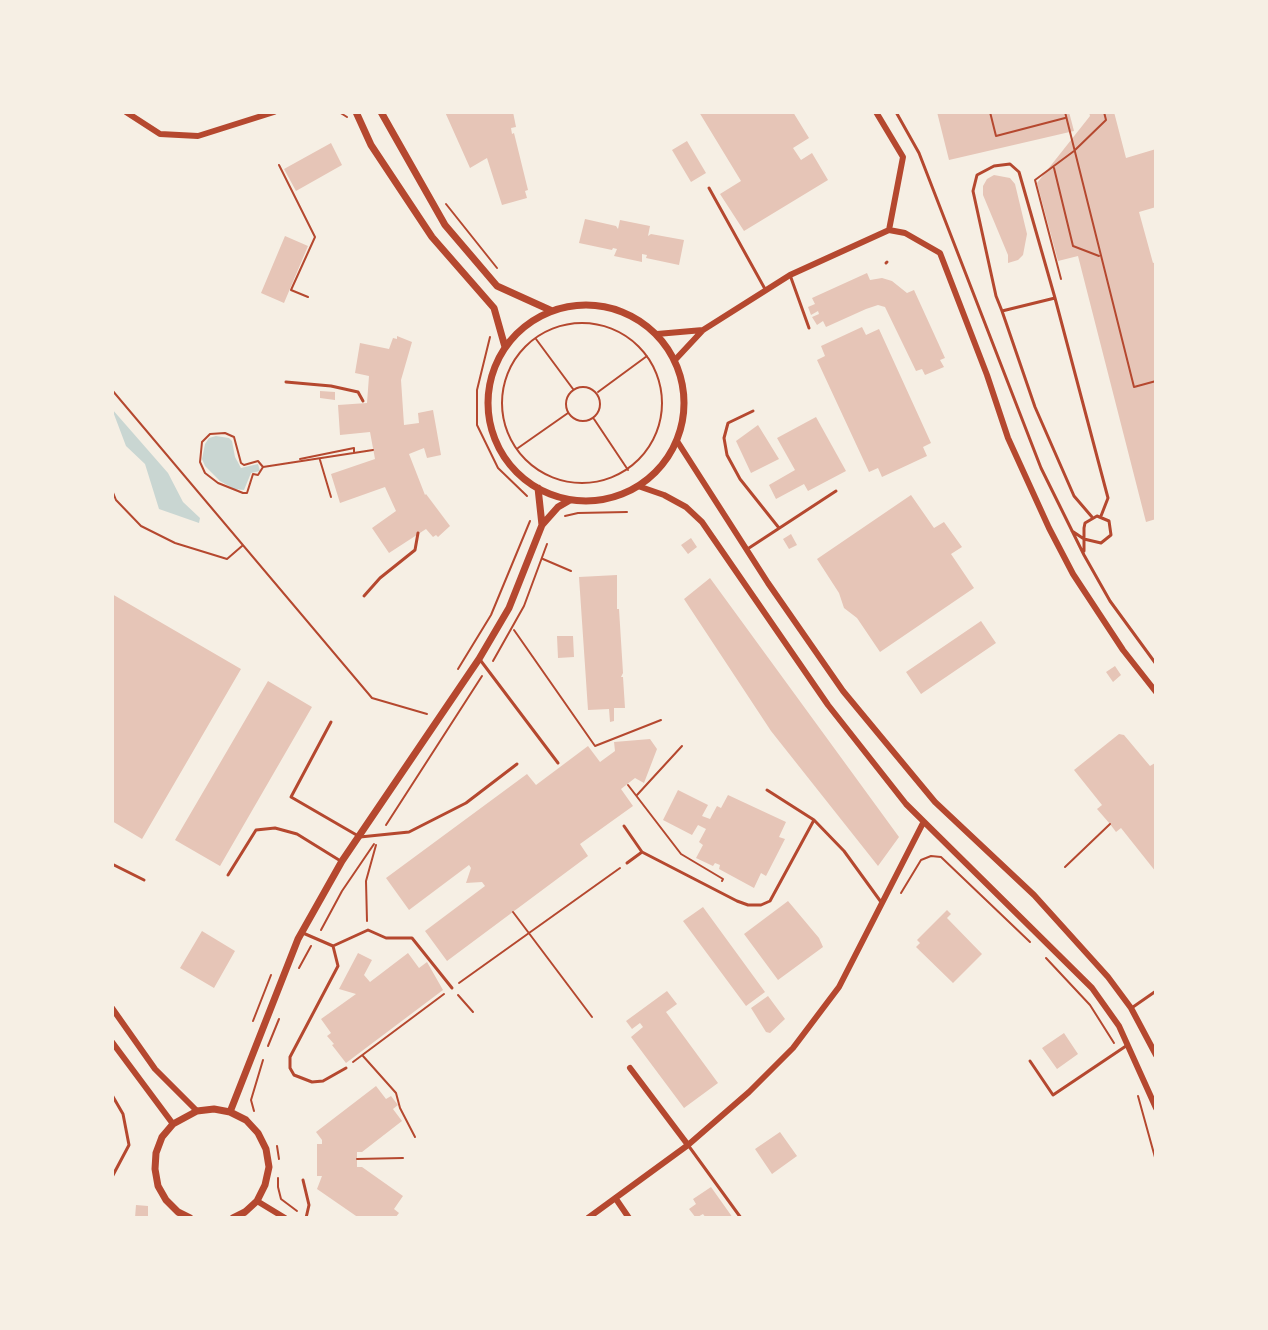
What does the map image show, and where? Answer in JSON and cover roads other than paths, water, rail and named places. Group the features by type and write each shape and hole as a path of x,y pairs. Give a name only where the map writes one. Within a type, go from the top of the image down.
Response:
{"street":[{"path":"126,112 160,134 198,136 274,112"},
{"path":"356,112 371,145 432,237 494,308 505,347"},
{"path":"381,112 445,225 488,276 505,291 550,310 603,305 627,312 657,334 675,360 685,395 677,441 661,467 638,486 602,500 570,500 538,488 520,475 501,452 490,422 489,385 505,347 550,310"},
{"path":"876,112 903,157 889,230"},
{"path":"675,360 703,330 790,275 889,230 913,237 940,253 1008,438 1049,528 1073,574 1123,650 1156,692"},
{"path":"657,334 703,330"},
{"path":"677,441 843,691 935,802 1034,895 1108,977 1131,1008 1156,1055"},
{"path":"638,486 686,507 702,522 828,705 923,823 1092,988 1129,1044 1156,1108"},
{"path":"538,488 542,525"},
{"path":"230,1112 302,933 342,861 479,659 509,608 542,525 558,507 570,500"},
{"path":"588,1218 688,1145 749,1092 793,1048 839,987 923,823"},
{"path":"112,1008 155,1069 197,1111"},
{"path":"112,1042 173,1124"},
{"path":"630,1068 688,1145"},
{"path":"190,1218 176,1215 158,1186 156,1153 162,1137 173,1124 197,1111 214,1109 246,1120 258,1133 266,1149 269,1167 265,1185 257,1201 233,1218"},
{"path":"616,1199 629,1218"},
{"path":"257,1201 285,1218"}],"lane":[{"path":"896,112 919,153 1027,433 1072,531 1122,619 1156,664"},
{"path":"1092,517 1074,496 1057,458 1035,407 996,296 973,191 977,175 994,166 1010,164 1019,172 1108,498 1101,516"},
{"path":"709,188 766,290"},
{"path":"790,275 809,328"},
{"path":"1002,311 1055,298"},
{"path":"286,382 358,392 363,401"},
{"path":"753,411 728,423 724,438 727,455 740,479 779,528"},
{"path":"747,549 836,491"},
{"path":"1072,531 1084,539 1097,544 1109,539 1111,525 1101,516 1092,517 1085,523 1084,539 1084,555"},
{"path":"364,596 380,578 415,550 418,533"},
{"path":"479,659 558,763"},
{"path":"331,722 291,797 360,837 409,832 466,803 517,764"},
{"path":"767,790 814,820 844,851 883,905"},
{"path":"624,826 642,852 748,905 761,905 770,901 814,820"},
{"path":"228,875 256,830 275,828 297,834 342,861"},
{"path":"627,863 642,852"},
{"path":"112,864 144,880"},
{"path":"302,933 333,946 368,930 386,938 412,938 452,988"},
{"path":"333,946 338,966 290,1057 290,1068 294,1075 312,1082 323,1081 346,1068"},
{"path":"1131,1008 1156,991"},
{"path":"1030,1061 1053,1095 1129,1044"},
{"path":"112,1095 123,1114 129,1145 112,1177"},
{"path":"688,1145 741,1218"},
{"path":"303,1180 309,1205 306,1218"}]}
